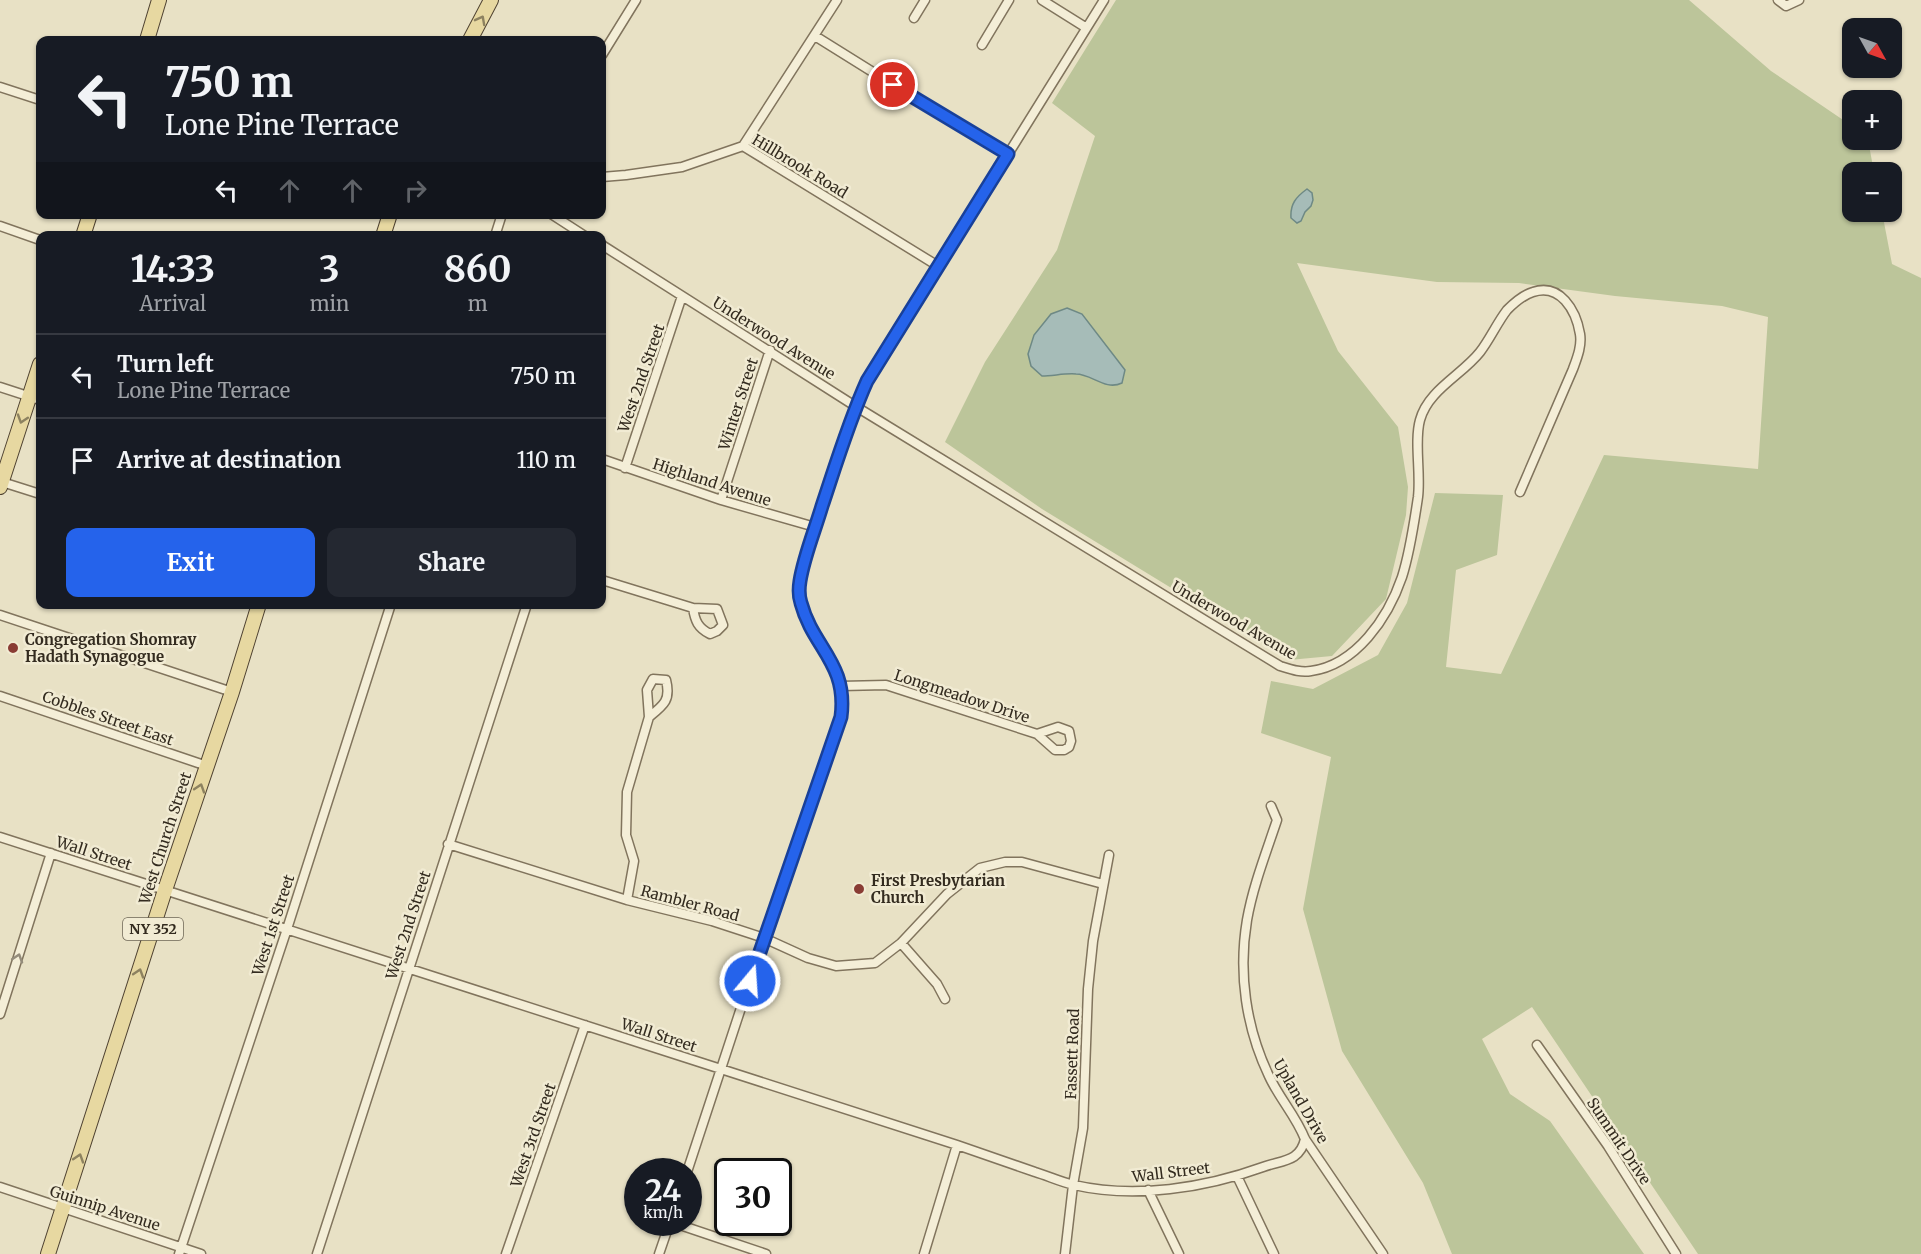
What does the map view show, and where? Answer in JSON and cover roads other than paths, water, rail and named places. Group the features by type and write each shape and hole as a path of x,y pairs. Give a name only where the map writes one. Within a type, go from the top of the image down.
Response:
{"main road":[{"path":"472,36 491,0"},
{"path":"148,36 157,1"},
{"path":"1,484 35,398"},
{"name":"West Church Street","path":"48,1254 257,609"}],"street":[{"path":"606,49 636,0"},
{"path":"743,146 837,0"},
{"path":"914,18 925,0"},
{"path":"982,45 1009,0"},
{"path":"1042,0 1085,27"},
{"path":"692,1158 764,938 841,717 842,686 829,655 809,623 800,602 801,578 855,406 867,381 1085,27 1104,0"},
{"path":"1778,0 1786,6 1799,0"},
{"path":"815,36 1008,154"},
{"path":"0,87 36,99"},
{"name":"Hillbrook Road","path":"606,177 682,167 743,146 938,266"},
{"path":"559,219 577,231"},
{"path":"0,226 36,239"},
{"name":"Underwood Avenue","path":"606,248 855,406 1280,666 1293,670 1310,671 1343,660 1360,645 1380,620 1394,594 1407,558 1418,497 1420,420 1426,406 1479,353 1508,310 1521,297 1543,290 1557,292 1572,312 1580,334 1580,349 1520,492"},
{"name":"West 2nd Street","path":"625,468 682,296"},
{"name":"Winter Street","path":"721,500 770,350"},
{"path":"0,387 35,398"},
{"name":"Highland Avenue","path":"606,461 721,500 816,527"},
{"path":"1,484 36,493"},
{"path":"606,581 693,608"},
{"name":"West 1st Street","path":"180,1251 389,609"},
{"name":"West 2nd Street","path":"317,1254 525,609"},
{"path":"0,615 232,692"},
{"name":"Longmeadow Drive","path":"842,686 886,685 1038,734"},
{"name":"Cobbles Street East","path":"0,696 207,766"},
{"path":"627,900 634,861 626,835 627,792 649,717"},
{"name":"Upland Drive","path":"1271,806 1277,820 1247,921 1244,974 1251,1028 1266,1070 1283,1101 1299,1123 1305,1139 1383,1254"},
{"name":"Wall Street","path":"0,837 957,1145 1074,1185 1123,1192 1173,1188 1237,1176 1295,1157 1303,1148 1305,1139"},
{"name":"Rambler Road","path":"448,844 627,900 712,921 764,938 808,958 836,966 875,963 901,943 947,894 980,868 1005,862 1022,862 1103,884"},
{"path":"0,1014 51,853"},
{"name":"Fassett Road","path":"1065,1254 1083,1128 1088,989 1093,941 1109,855"},
{"path":"901,943 937,984 945,999"},
{"name":"West 3rd Street","path":"506,1254 585,1025"},
{"name":"Summit Drive","path":"1537,1045 1608,1146 1677,1254"},
{"path":"924,1254 957,1145"},
{"path":"1237,1176 1274,1254"},
{"name":"Guinnip Avenue","path":"0,1187 180,1251 201,1254"},
{"path":"1148,1190 1179,1254"},
{"path":"702,1233 766,1254"},
{"path":"659,1254 665,1236"}],"water":[{"path":"1307,189 1312,193 1313,200 1301,221 1297,223 1291,218 1293,205"},
{"path":"1067,308 1082,314 1125,370 1122,383 1104,384 1076,374 1042,376 1031,366 1028,354 1034,335 1051,314"}],"place":[{"name":"Congregation Shomray Hadath Synagogue","path":"13,648"},
{"name":"First Presbytarian Church","path":"859,889"}]}
